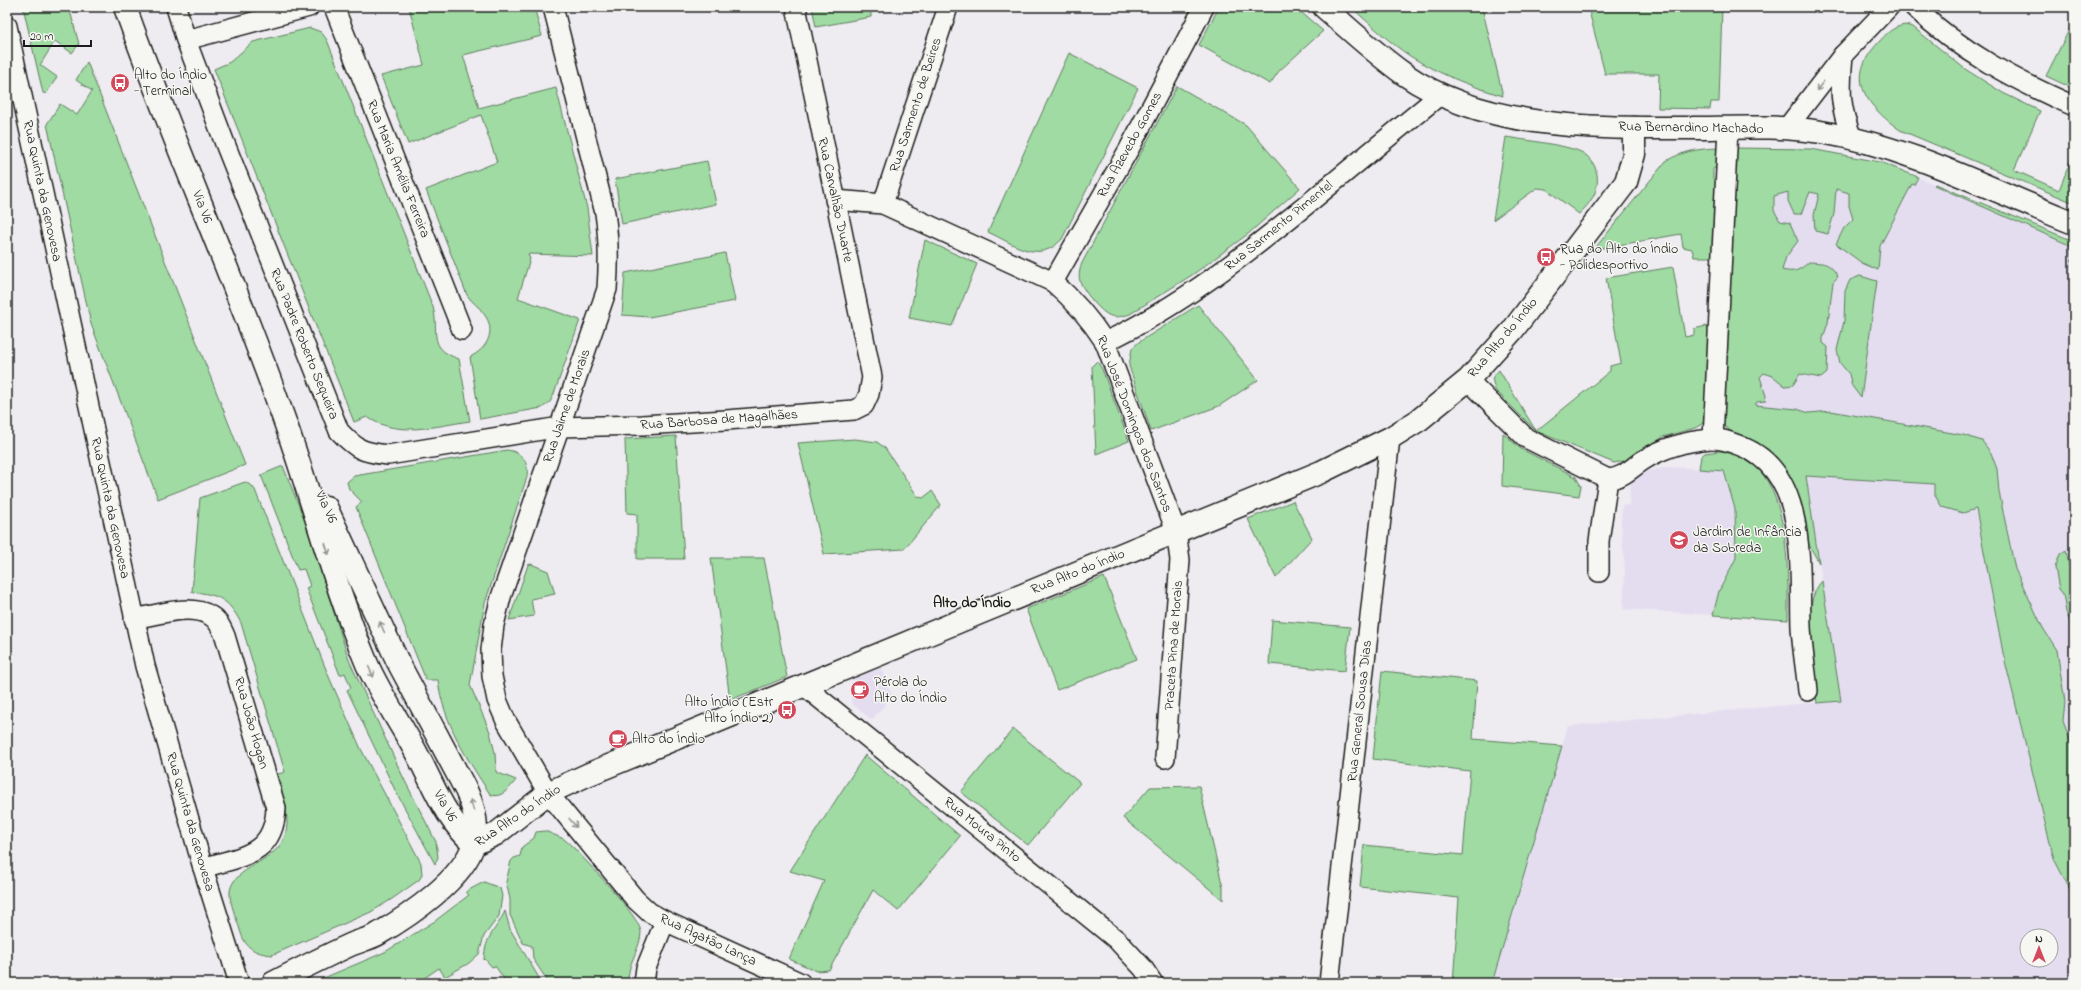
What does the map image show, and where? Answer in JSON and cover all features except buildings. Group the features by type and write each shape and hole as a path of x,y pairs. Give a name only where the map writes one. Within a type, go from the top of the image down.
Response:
{"main road":[{"name":"Via V6","path":"125,7 148,71 280,406 355,633 375,682 418,754 450,819 474,844"},
{"name":"Rua Bernardino Machado","path":"1324,7 1370,48 1406,75 1441,94 1471,106 1511,117 1562,124 1634,128 1786,129 1819,132 1852,138 1887,147 1921,159 2074,223"},
{"name":"Rua Alto do Índio","path":"273,983 377,934 420,906 452,879 467,858 474,844 496,834 548,793 587,775 802,685 1321,472 1390,438 1419,420 1468,380 1512,331 1622,188 1631,169 1634,154 1634,128"},
{"name":"Via V6","path":"280,406 398,662 473,805 476,826 474,844"}],"street":[{"name":"Rua Padre Roberto Sequeira","path":"176,7 186,40 224,141 339,431 352,445 365,452 388,455 560,426"},
{"path":"186,40 309,7"},
{"name":"Rua Maria Amélia Ferreira","path":"334,7 462,330"},
{"name":"Rua Jaime de Morais","path":"548,793 506,721 497,700 492,676 491,650 494,625 501,597 607,289 610,261 609,237 605,213 553,7"},
{"name":"Rua Carvalhão Duarte","path":"796,7 872,377 869,394"},
{"name":"Rua Sarmento de Beires","path":"883,204 948,7"},
{"name":"Rua Azevedo Gomes","path":"1053,282 1129,149 1204,7"},
{"path":"1786,129 1843,55 1888,7"},
{"path":"1914,7 1983,61 2027,86 2074,106"},
{"name":"Rua Quinta da Genovesa","path":"7,26 145,666 203,868 239,983"},
{"path":"1843,55 1840,92 1843,116 1852,138"},
{"name":"Rua Sarmento Pimentel","path":"1105,342 1132,329 1166,309 1252,249 1441,94"},
{"path":"1713,439 1728,128"},
{"name":"Rua José Domingos dos Santos","path":"835,200 883,204 1053,282 1073,299 1091,321 1105,342 1176,531"},
{"path":"1468,380 1526,438 1608,479 1616,479 1624,475 1642,461 1673,447 1713,439 1731,442 1743,447 1763,459 1774,472 1784,489 1792,511 1798,538 1801,572 1801,629 1808,691"},
{"name":"Rua Barbosa de Magalhães","path":"560,426 642,425 719,421 854,410 864,405 869,394"},
{"name":"Rua General Sousa Dias","path":"1329,983 1390,438"},
{"path":"1599,572 1599,541 1608,479"},
{"name":"Praceta Pina de Morais","path":"1165,758 1180,560 1176,531"},
{"name":"Rua João Hogan","path":"134,619 187,610 201,611 212,616 220,625 228,644 276,808 275,824 270,836 261,847 248,854 203,868"},
{"name":"Rua Moura Pinto","path":"802,685 1116,940 1144,968 1153,983"},
{"name":"Rua Agatão Lança","path":"548,793 635,899 649,912 665,921 801,983"},
{"path":"644,983 646,968 665,921"}],"shaded area":[{"path":"1778,148 1811,149 1880,162 2071,240 2074,244 2074,983 1492,983 1568,726 1841,701 1806,476 1751,432"},
{"name":"Jardim de Infância da Sobreda","path":"1667,467 1724,470 1735,509 1736,558 1719,591 1713,615 1623,609 1625,570 1621,523 1622,505 1629,505 1631,475"},
{"path":"881,668 892,696 872,720 851,703 855,678"}],"green space":[{"path":"23,7 69,7 79,44 72,53 55,41 40,65 57,77 46,94 43,93"},
{"path":"409,7 534,7 542,36 463,55 479,108 556,88 587,208 593,256 528,254 530,259 518,298 580,320 554,394 550,402 542,408 480,419 470,357 476,354 485,344 490,333 490,327 488,320 482,311 467,295 426,190 497,162 481,115 408,144 381,76 424,65"},
{"path":"812,7 871,7 871,17 816,27"},
{"path":"1219,7 1295,7 1323,31 1279,71 1270,84 1199,45"},
{"path":"1351,7 1482,7 1503,96 1455,79 1410,56 1380,33"},
{"path":"1588,7 1722,7 1719,102 1711,102 1710,109 1658,108 1659,74 1605,74"},
{"path":"2074,20 2074,89 2046,76"},
{"path":"1905,25 1913,27 1965,69 2003,93 2040,111 2014,170 2059,190 2074,152 2074,203 1900,130 1878,111 1864,91 1861,80 1862,68 1868,56 1890,31"},
{"path":"310,28 321,32 327,40 433,307 438,344 442,350 449,355 459,359 470,421 417,429 391,427 367,417 354,422 214,69 230,62 253,42"},
{"path":"1069,53 1138,88 1062,239 1053,247 1044,251 1026,250 988,232"},
{"path":"87,62 245,465 158,499 91,324 47,124 60,104 77,115 92,91 76,80"},
{"path":"1177,86 1246,125 1300,188 1248,234 1192,275 1130,314 1114,317 1107,314 1093,302 1082,285 1079,279 1079,274 1082,263"},
{"path":"1506,137 1574,149 1587,156 1592,161 1597,174 1597,187 1590,202 1579,214 1546,189 1537,188 1493,220"},
{"path":"1718,148 1719,166 1713,169 1713,179 1719,182 1715,255 1712,257 1694,257 1692,249 1683,247 1681,234 1602,248 1592,252 1666,161 1691,151"},
{"path":"1734,148 1811,149 1880,162 1918,177 1914,185 1912,184 1880,246 1878,270 1862,263 1836,244 1844,228 1853,219 1849,206 1849,193 1836,189 1834,214 1828,234 1815,231 1814,215 1819,194 1810,192 1801,214 1794,214 1788,201 1788,192 1774,196 1774,210 1780,221 1790,223 1798,241 1786,257 1782,270 1793,271 1809,262 1819,263 1826,264 1832,268 1838,277 1833,282 1828,323 1823,338 1823,343 1828,347 1827,373 1821,378 1800,374 1793,385 1785,386 1774,377 1764,373 1760,377 1766,396 1765,401 1757,402 1755,405 1797,409 1809,413 1831,411 1963,435 1982,441 1991,453 1997,469 1999,492 2015,569 2043,628 2057,650 2065,702 2063,721 2074,751 2074,897 2054,859 2003,653 1976,509 1963,513 1942,507 1934,494 1934,484 1806,476 1819,563 1809,545 1804,523 1742,437 1730,431 1723,425"},
{"path":"707,161 716,204 622,224 615,179"},
{"path":"1935,184 2071,240 2074,244 2074,269 2072,268 2071,248 2067,244 1934,185"},
{"path":"925,240 977,264 952,326 909,318"},
{"path":"725,253 735,301 649,317 622,315 625,273"},
{"path":"1673,267 1685,337 1694,335 1694,329 1706,326 1707,328 1714,328 1708,415 1702,424 1695,428 1663,437 1629,460 1614,463 1536,431 1610,371 1610,366 1621,363 1606,278"},
{"path":"1860,276 1877,281 1861,398 1852,386 1849,374 1840,363 1837,350 1844,321 1845,291 1850,280"},
{"path":"1198,305 1258,380 1219,406 1151,431 1129,366 1132,348 1139,342"},
{"path":"1097,361 1102,369 1129,441 1096,454 1092,366"},
{"path":"1499,370 1536,431 1495,390 1492,378"},
{"path":"1503,433 1521,449 1576,477 1581,486 1579,496 1502,486"},
{"path":"676,436 684,559 637,559 637,514 627,513 625,439"},
{"path":"855,439 877,442 885,448 918,497 923,498 932,491 941,505 904,549 824,554 798,443"},
{"path":"507,450 517,453 526,462 527,477 485,603 470,685 490,732 495,753 496,772 516,780 504,792 494,795 490,794 457,740 445,711 438,680 426,680 356,507 362,502 349,489 347,482 354,476"},
{"path":"1719,451 1743,457 1761,472 1773,492 1781,518 1785,545 1788,620 1713,615 1719,591 1736,558 1735,509 1724,471 1699,469 1701,456 1705,453"},
{"path":"283,466 305,521 349,660 404,779 436,842 438,857 435,864 395,790 347,690 351,688 345,673 340,675 306,588 310,586 304,569 298,570 261,475"},
{"path":"245,482 252,486 255,490 329,677 361,749 421,863 422,875 419,880 371,912 272,955 255,951 245,941 232,906 230,891 238,876 271,854 278,848 283,840 286,832 287,816 275,775 285,772 241,623 237,615 222,600 209,594 192,592 200,498"},
{"path":"1293,501 1312,538 1276,578 1248,519"},
{"path":"2066,550 2074,589 2074,631 2066,612 2063,594 2059,589 2055,568 2060,554"},
{"path":"711,558 764,558 787,677 730,700"},
{"path":"531,564 548,571 555,594 531,599 534,616 509,620 528,565"},
{"path":"1104,577 1137,659 1057,690 1026,609"},
{"path":"1822,581 1841,701 1817,703 1810,657 1809,622 1815,592"},
{"path":"1272,620 1350,627 1345,671 1269,664"},
{"path":"1382,671 1477,681 1473,739 1562,746 1492,983 1453,983 1459,898 1360,887 1364,845 1463,855 1470,771 1373,759"},
{"path":"1013,729 1080,783 1028,845 961,792"},
{"path":"865,755 960,836 898,911 873,890 829,970 817,971 789,959 824,881 790,871"},
{"path":"1199,786 1223,888 1223,900 1123,818 1150,787"},
{"path":"545,831 564,839 574,848 623,903 638,925 641,932 639,944 628,976 628,983 549,983 533,959 532,946 523,943 510,915 510,899 506,882 511,861 520,856 522,847 534,838 536,832"},
{"path":"484,882 500,888 502,896 499,916 484,936 479,954 469,963 445,977 439,968 417,983 312,983 385,952 435,921 469,895 466,892 467,891"},
{"path":"505,911 510,929 542,983 507,983 495,966 492,967 485,959 484,960 486,945"}],"place":[{"name":"Alto do Índio - Terminal","path":"120,83"},
{"name":"Rua do Alto do Índio - Polidesportivo","path":"1546,257"},
{"name":"Jardim de Infância da Sobreda","path":"1679,540"},
{"name":"Pérola do Alto do Índio","path":"860,690"},
{"name":"Alto Índio (Estr Alto Índio 2)","path":"787,710"},
{"name":"Alto do Índio","path":"618,739"}],"district":[{"name":"Alto do Índio","path":"972,603"}]}
